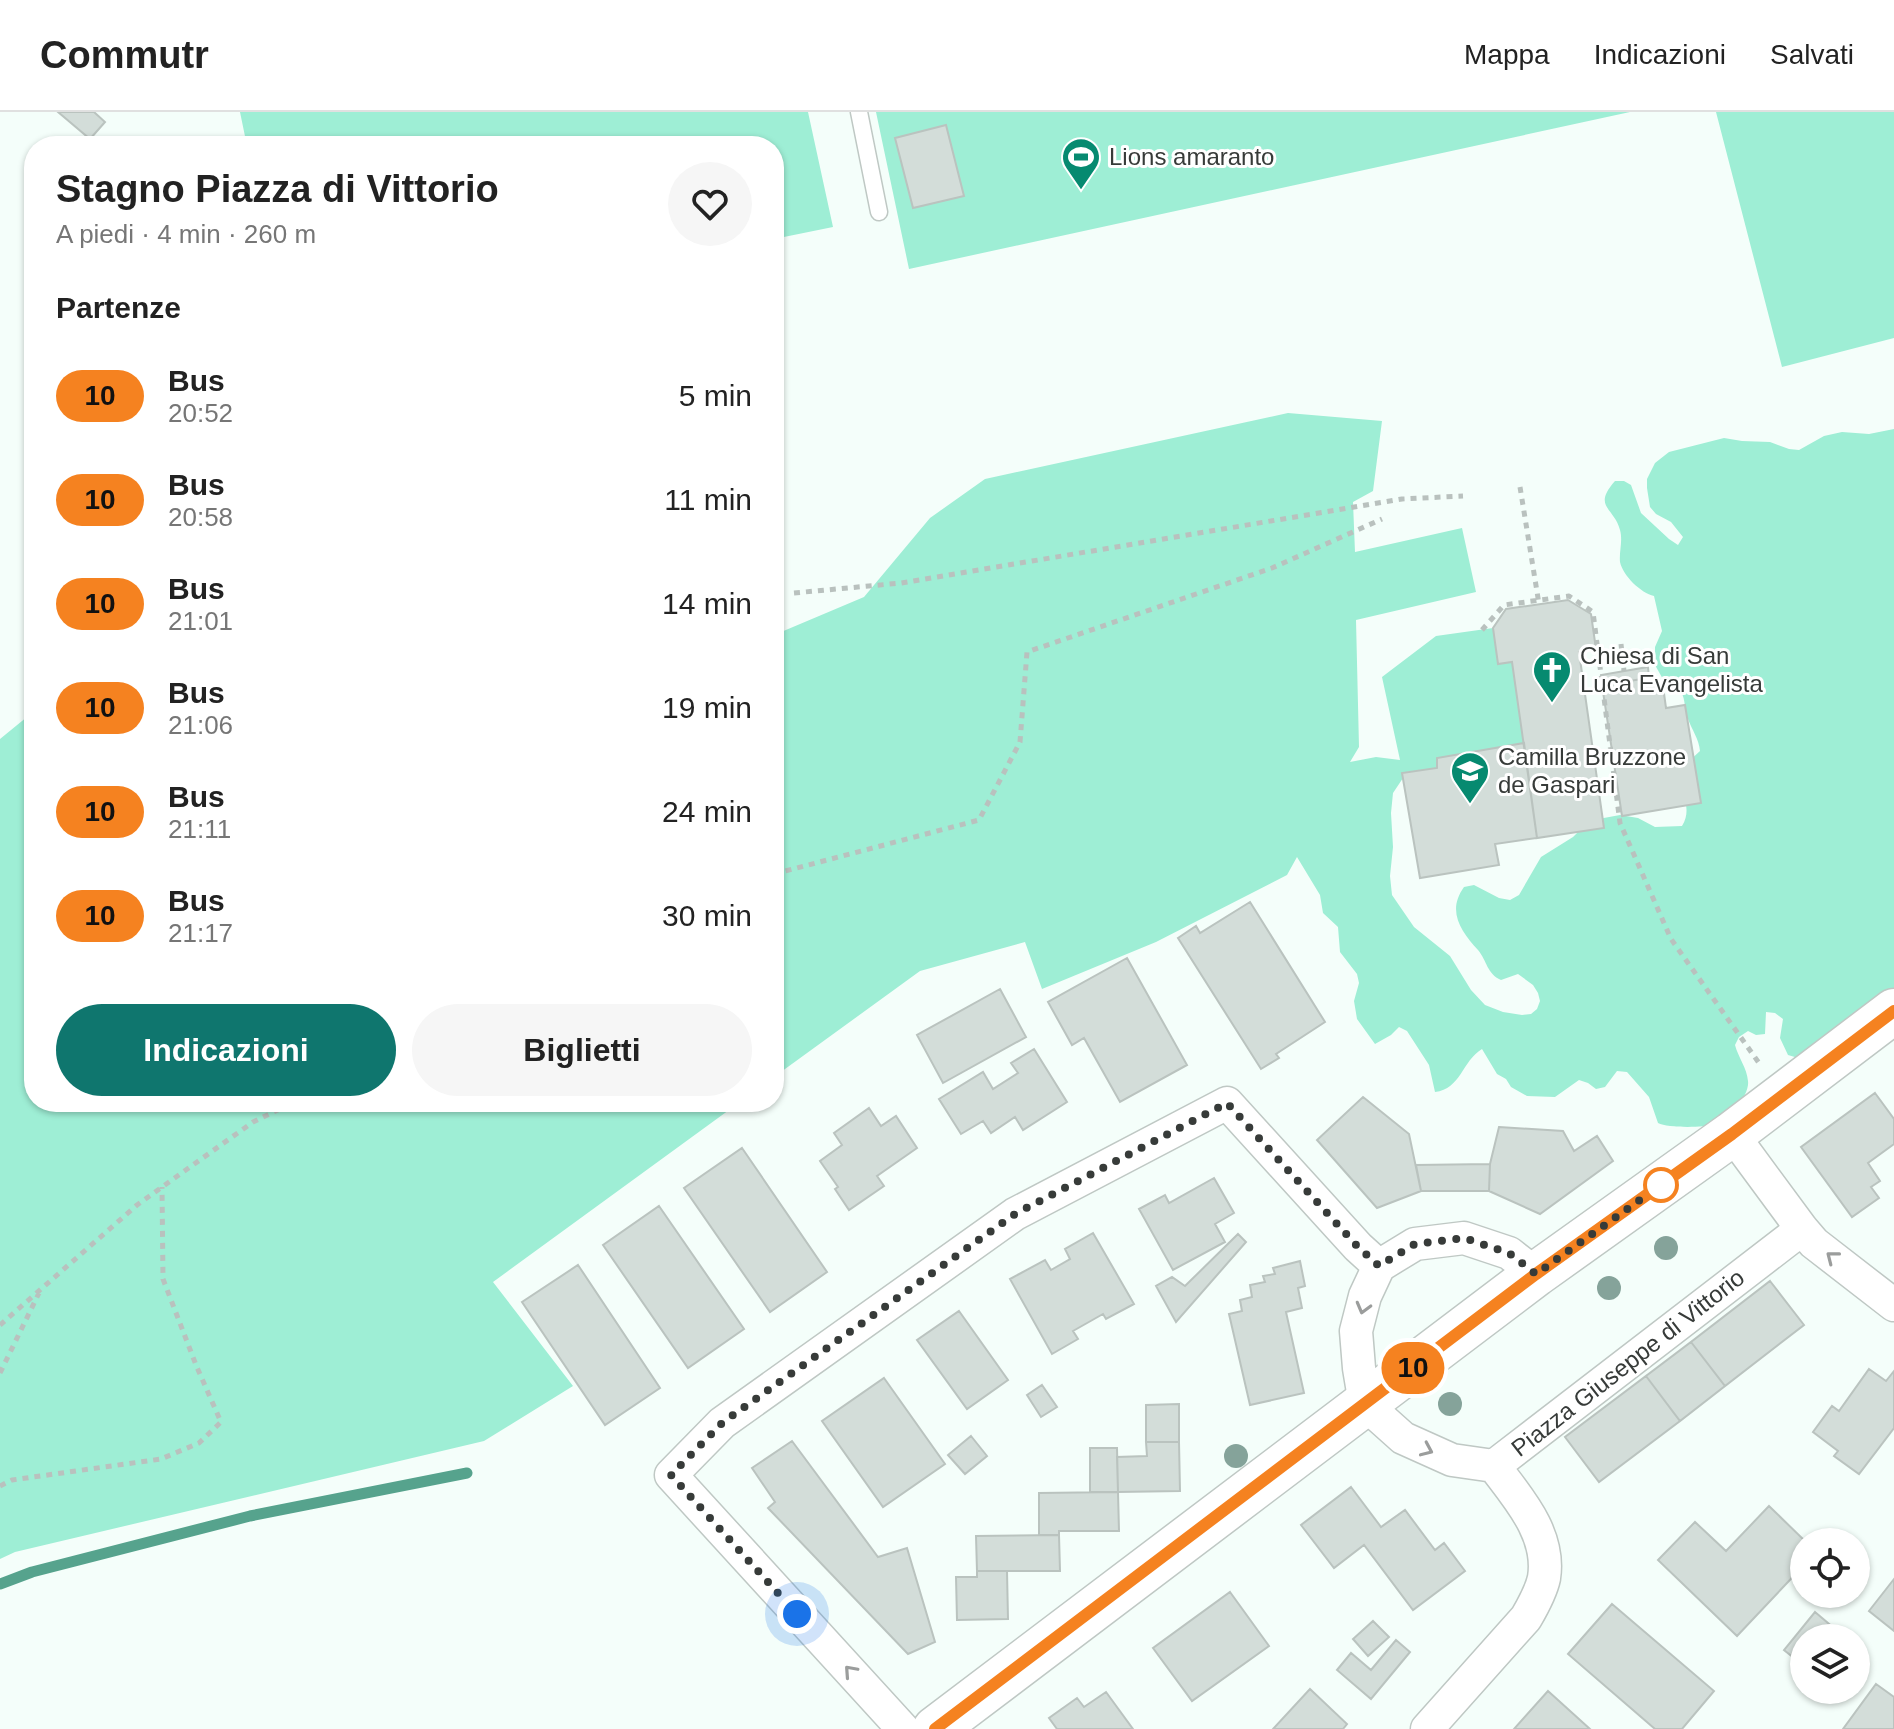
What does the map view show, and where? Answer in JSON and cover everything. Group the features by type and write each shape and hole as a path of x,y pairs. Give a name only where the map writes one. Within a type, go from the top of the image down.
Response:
{"street":[{"path":"935,1729 1536,1274 1732,1134 1894,1011"},
{"path":"903,1729 671,1475 722,1423 1015,1214 1227,1103 1358,1247 1379,1266"},
{"path":"1732,1134 1814,1243 1894,1305"},
{"name":"Piazza Giuseppe di Vittorio","path":"1365,1404 1403,1438 1452,1460 1494,1466 1802,1229"},
{"path":"1365,1404 1356,1331 1365,1296 1379,1266 1415,1244 1464,1238 1509,1253 1536,1274"},
{"path":"1427,1729 1526,1618 1544,1580 1541,1540 1532,1519 1494,1466"}],"lane":[{"path":"859,112 879,212"}],"path":[{"path":"1520,487 1539,602"},
{"path":"794,593 901,583 1402,499 1463,496"},
{"path":"784,871 979,820 1020,742 1027,652 1272,568 1382,519"},
{"path":"1482,630 1504,605 1569,596 1593,612 1620,823 1671,939 1763,1070"},
{"path":"1621,644 1624,671"},
{"path":"0,1325 137,1205 253,1122 274,1112"},
{"path":"0,1486 12,1480 161,1459 199,1443 221,1422 163,1279 162,1187"},
{"path":"0,1373 41,1289"}],"green space":[{"path":"240,112 808,112 833,227 784,237 784,136 245,136"},
{"name":"Lions amaranto","path":"876,112 1630,112 909,269"},
{"path":"1716,112 1894,112 1894,338 1782,367"},
{"path":"1288,413 1382,421 1373,491 1353,502 1355,552 1462,528 1476,592 1356,620 1359,747 1350,762 1376,757 1400,760 1382,677 1436,636 1493,628 1498,663 1512,662 1524,743 1437,758 1437,768 1407,772 1393,793 1390,876 1392,895 1414,927 1450,956 1471,990 1485,1005 1522,1015 1531,1014 1537,1009 1540,1001 1538,993 1518,974 1501,980 1490,971 1458,921 1456,905 1464,887 1474,885 1510,900 1519,895 1541,857 1593,820 1620,815 1638,818 1655,827 1682,826 1687,811 1683,785 1686,764 1700,751 1681,692 1664,681 1655,665 1655,647 1662,631 1654,596 1633,583 1622,567 1620,530 1605,502 1608,490 1615,481 1631,485 1641,513 1678,545 1683,537 1671,522 1650,507 1647,488 1647,479 1655,463 1669,452 1724,438 1770,442 1799,450 1824,436 1842,432 1869,434 1894,429 1894,992 1805,1060 1788,1055 1780,1038 1783,1019 1775,1013 1766,1012 1765,1034 1756,1035 1748,1031 1739,1037 1735,1045 1747,1076 1746,1093 1731,1112 1709,1125 1677,1127 1658,1123 1649,1097 1627,1072 1617,1071 1605,1087 1596,1089 1579,1080 1555,1097 1527,1096 1497,1074 1482,1049 1450,1086 1435,1092 1429,1065 1407,1031 1399,1027 1375,1044 1357,1019 1354,1001 1359,983 1357,974 1340,952 1338,927 1323,913 1320,895 1297,857 1287,875 1156,942 1042,989 1025,942 920,971 784,1070 784,631 864,597 930,518 985,479"},
{"path":"24,719 24,1112 726,1112 493,1282 573,1386 484,1441 15,1552 0,1559 0,739"}],"building":[{"path":"58,112 94,112 105,122 93,136 86,136"},
{"path":"946,125 964,196 913,208 895,138"},
{"name":"Chiesa di San Luca Evangelista","path":"1568,600 1591,614 1596,649 1579,652 1604,828 1537,838 1512,662 1498,664 1493,628 1506,609"},
{"path":"1648,667 1649,678 1602,685 1601,675"},
{"path":"1649,678 1663,686 1666,708 1685,705 1701,803 1622,816 1602,685"},
{"name":"Camilla Bruzzone de Gaspari","path":"1524,743 1537,838 1495,844 1499,865 1420,878 1402,773 1437,768 1437,758"},
{"path":"1250,902 1325,1022 1276,1054 1279,1058 1261,1069 1178,938 1196,926 1200,933"},
{"path":"1127,958 1187,1065 1120,1102 1084,1038 1072,1045 1048,1002"},
{"path":"1000,989 1026,1037 943,1083 917,1035"},
{"path":"1034,1049 1067,1102 1023,1130 1015,1117 991,1133 983,1121 961,1134 939,1099 983,1072 993,1089 1018,1073 1011,1063"},
{"path":"1875,1093 1894,1119 1894,1144 1868,1163 1880,1181 1871,1187 1879,1198 1852,1217 1801,1147"},
{"path":"1363,1097 1409,1134 1421,1191 1377,1208 1317,1140"},
{"path":"869,1108 881,1126 896,1116 917,1148 877,1176 884,1186 849,1210 820,1161 842,1145 834,1133"},
{"path":"1499,1127 1563,1131 1574,1151 1597,1136 1613,1161 1540,1214 1489,1191 1490,1164"},
{"path":"742,1148 827,1272 770,1312 684,1188"},
{"path":"1490,1164 1489,1191 1421,1191 1416,1165"},
{"path":"1214,1178 1234,1213 1215,1224 1225,1242 1173,1270 1139,1209 1165,1195 1169,1203"},
{"path":"659,1206 744,1329 688,1368 603,1245"},
{"path":"1093,1233 1134,1304 1106,1319 1103,1314 1073,1331 1078,1339 1052,1354 1010,1279 1045,1260 1051,1270 1070,1259 1065,1249"},
{"path":"1238,1234 1246,1242 1176,1322 1156,1286 1172,1277 1185,1286"},
{"path":"1300,1261 1305,1286 1298,1288 1302,1308 1286,1312 1304,1393 1250,1405 1229,1314 1242,1311 1240,1300 1252,1297 1250,1285 1265,1282 1263,1276 1275,1274 1273,1268"},
{"path":"578,1265 660,1388 605,1425 522,1302"},
{"path":"1770,1281 1804,1325 1725,1386 1691,1342"},
{"path":"959,1311 1008,1380 967,1409 917,1340"},
{"path":"1691,1342 1725,1386 1680,1421 1646,1376"},
{"path":"1869,1369 1886,1381 1894,1371 1894,1428 1859,1474 1834,1456 1838,1451 1813,1432 1832,1406 1839,1411"},
{"path":"1646,1376 1680,1421 1599,1482 1565,1437"},
{"path":"884,1378 945,1464 883,1507 822,1421"},
{"path":"1042,1385 1057,1407 1041,1417 1027,1395"},
{"path":"1179,1404 1179,1442 1146,1442 1146,1405"},
{"path":"971,1436 987,1456 965,1474 948,1455"},
{"path":"792,1441 878,1557 907,1548 935,1642 908,1654 768,1508 775,1502 752,1468"},
{"path":"1146,1442 1179,1442 1180,1491 1118,1492 1117,1457 1147,1456"},
{"path":"1090,1448 1117,1448 1118,1492 1090,1492"},
{"path":"1351,1487 1381,1527 1405,1510 1435,1550 1444,1543 1465,1571 1413,1610 1364,1545 1334,1568 1301,1525"},
{"path":"1118,1492 1119,1531 1059,1531 1059,1535 1039,1535 1039,1493"},
{"path":"1769,1506 1792,1528 1790,1580 1737,1636 1658,1560 1695,1522 1726,1551"},
{"path":"1059,1535 1060,1571 977,1571 976,1536"},
{"path":"977,1571 1007,1571 1008,1619 957,1620 956,1577 977,1577"},
{"path":"1894,1579 1894,1631 1869,1611"},
{"path":"1230,1592 1269,1646 1192,1701 1153,1648"},
{"path":"1612,1604 1714,1691 1682,1729 1655,1729 1568,1654"},
{"path":"1815,1612 1829,1624 1805,1624"},
{"path":"1373,1621 1389,1637 1368,1656 1353,1639"},
{"path":"1396,1640 1410,1652 1371,1699 1337,1670 1351,1653 1371,1670"},
{"path":"1876,1684 1894,1697 1894,1729 1843,1729 1861,1704 1870,1704 1870,1692"},
{"path":"1310,1689 1347,1724 1343,1729 1273,1729"},
{"path":"1548,1691 1590,1729 1514,1729"},
{"path":"1106,1692 1133,1729 1057,1729 1049,1718 1077,1698 1084,1707"}],"waterway":[{"path":"0,1584 32,1572 250,1516 467,1473"}],"bus line":[{"name":"10","path":"935,1729 1536,1274 1732,1134 1894,1011"}],"place":[{"name":"Lions amaranto","path":"1081,191"},
{"name":"Chiesa di San Luca Evangelista","path":"1552,704"},
{"name":"Camilla Bruzzone de Gaspari","path":"1470,805"}],"route":[{"path":"797,1614 671,1475 722,1423 1015,1214 1227,1103 1358,1247 1379,1266 1415,1244 1464,1238 1509,1253 1536,1274 1661,1185"}]}
